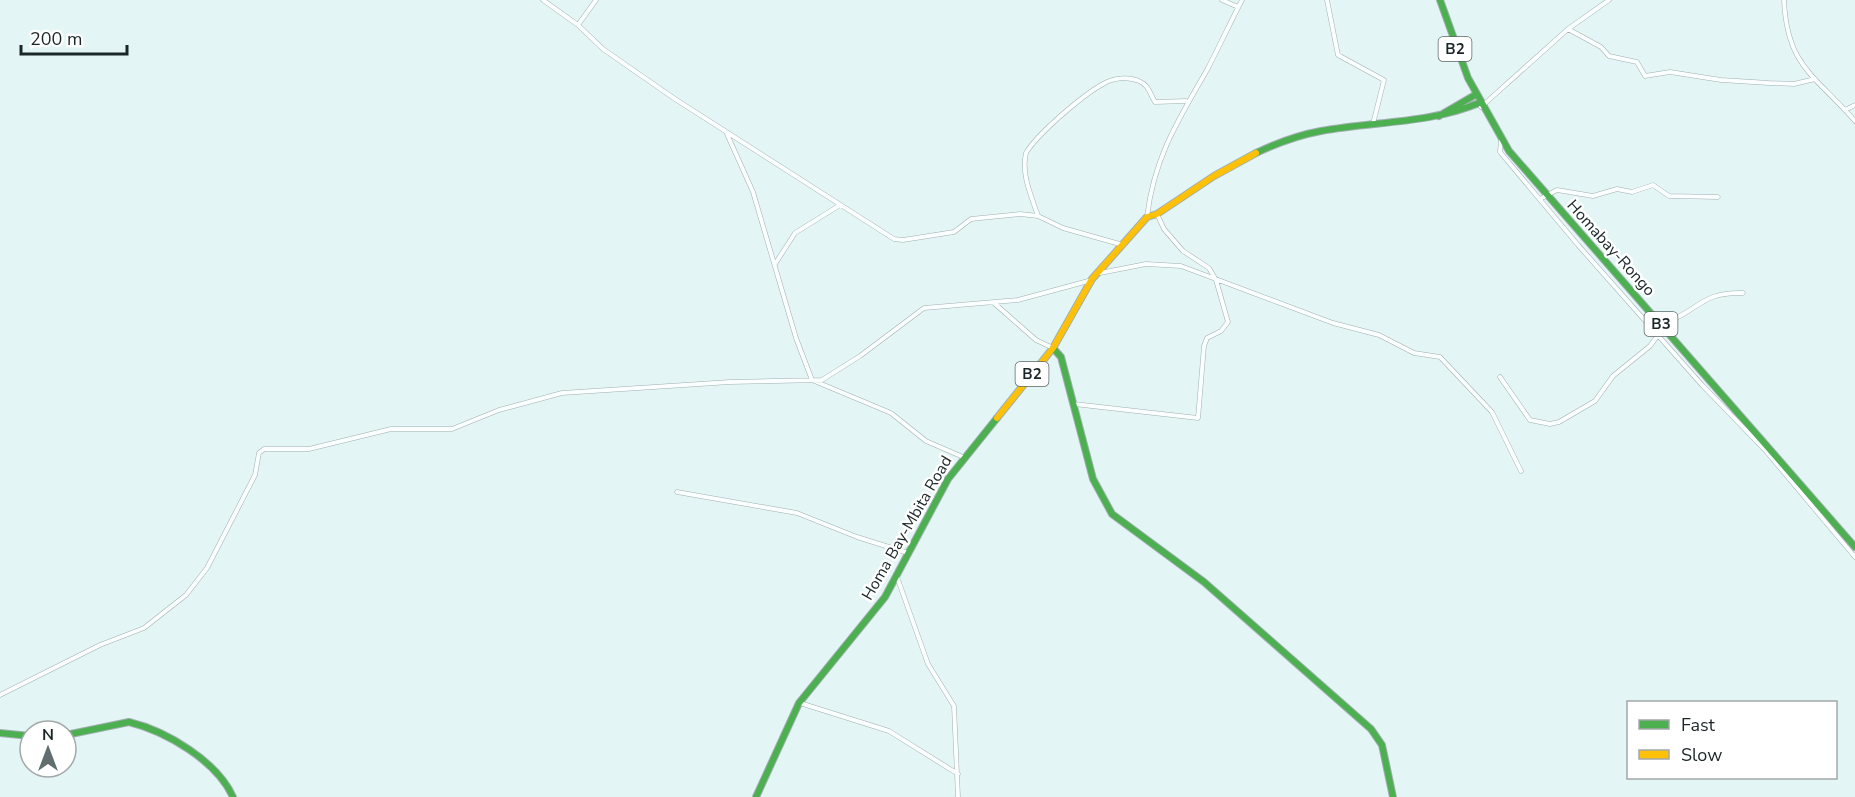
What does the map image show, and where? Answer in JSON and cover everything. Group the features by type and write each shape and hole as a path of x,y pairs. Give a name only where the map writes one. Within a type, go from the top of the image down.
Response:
{"main road":[{"name":"B2","path":"1440,0 1459,61 1475,95"},
{"name":"Homa Bay-Mbita Road","path":"1437,117 1475,95"},
{"name":"Homabay-Rongo","path":"1475,95 1501,139 1543,197 1601,257 1800,487 1855,547"},
{"name":"Homa Bay-Mbita Road","path":"756,797 799,703 870,618 897,577 925,518 963,457 1053,348 1092,279 1147,218 1157,214 1227,169 1275,144 1319,131 1454,115 1480,105"},
{"path":"1053,348 1061,357 1093,479 1112,514 1204,582 1371,729 1382,745 1393,797"},
{"path":"78,733 129,722 138,723 160,734 222,778 233,797"},
{"path":"0,732 18,734"}],"street":[{"path":"543,0 578,25 621,62 727,133 898,240 954,232 967,221 975,218 1020,214 1038,216 1063,228 1123,244"},
{"path":"578,25 596,0"},
{"path":"1222,0 1238,8"},
{"path":"1147,218 1149,200 1162,156 1186,101 1207,70 1242,0"},
{"path":"1327,0 1338,55 1384,80 1373,125"},
{"path":"1480,105 1568,29 1609,0"},
{"path":"1784,0 1789,43 1799,61 1855,121"},
{"path":"1568,29 1601,47 1609,56 1637,62 1645,76 1670,72 1721,80 1794,84 1815,79"},
{"path":"1038,216 1026,180 1024,161 1026,153 1073,107 1103,83 1123,78 1138,80 1149,88 1155,102 1186,101"},
{"path":"1845,110 1855,105"},
{"path":"727,133 753,192 796,338 812,380 891,413 926,441 963,457"},
{"path":"1718,197 1669,196 1653,185 1632,192 1608,190 1593,196 1561,190 1543,197 1658,335 1800,487 1855,557"},
{"path":"775,265 795,233 840,205"},
{"path":"1073,404 1198,418 1204,346 1207,338 1221,331 1228,322 1216,280 1209,268 1183,251 1172,239 1157,214"},
{"path":"1595,262 1601,257"},
{"path":"1099,273 1160,263 1189,269 1353,330 1379,335 1414,353 1440,357 1492,412 1521,471"},
{"path":"0,695 100,645 144,628 186,595 207,568 255,475 259,453 264,449 309,449 391,429 452,429 499,411 562,393 730,382 822,380 838,372 924,308 1018,300 1092,279"},
{"path":"1657,320 1662,317 1672,320 1700,301 1718,294 1743,293"},
{"path":"993,302 1036,340 1053,348"},
{"path":"1500,377 1530,420 1550,424 1559,422 1595,401 1614,376 1650,346 1658,335"},
{"path":"677,492 797,513 857,537 909,553"},
{"path":"897,577 928,664 954,706 958,797"},
{"path":"799,703 889,731 957,774"}],"traffic: fast":[{"path":"1440,0 1468,78 1509,151 1855,547"},
{"path":"1439,116 1475,95"},
{"path":"1256,153 1313,133 1440,115 1479,103"},
{"path":"1053,348 1061,357 1093,479 1112,514 1204,582 1371,729 1382,745 1393,797"},
{"path":"756,797 799,703 885,597 948,479 997,418"},
{"path":"78,733 129,722 159,732 203,760 215,771 233,797"},
{"path":"0,733 18,735"}],"traffic: slow":[{"path":"997,418 1053,348 1092,279 1147,217 1157,214 1214,176 1256,153"}]}
